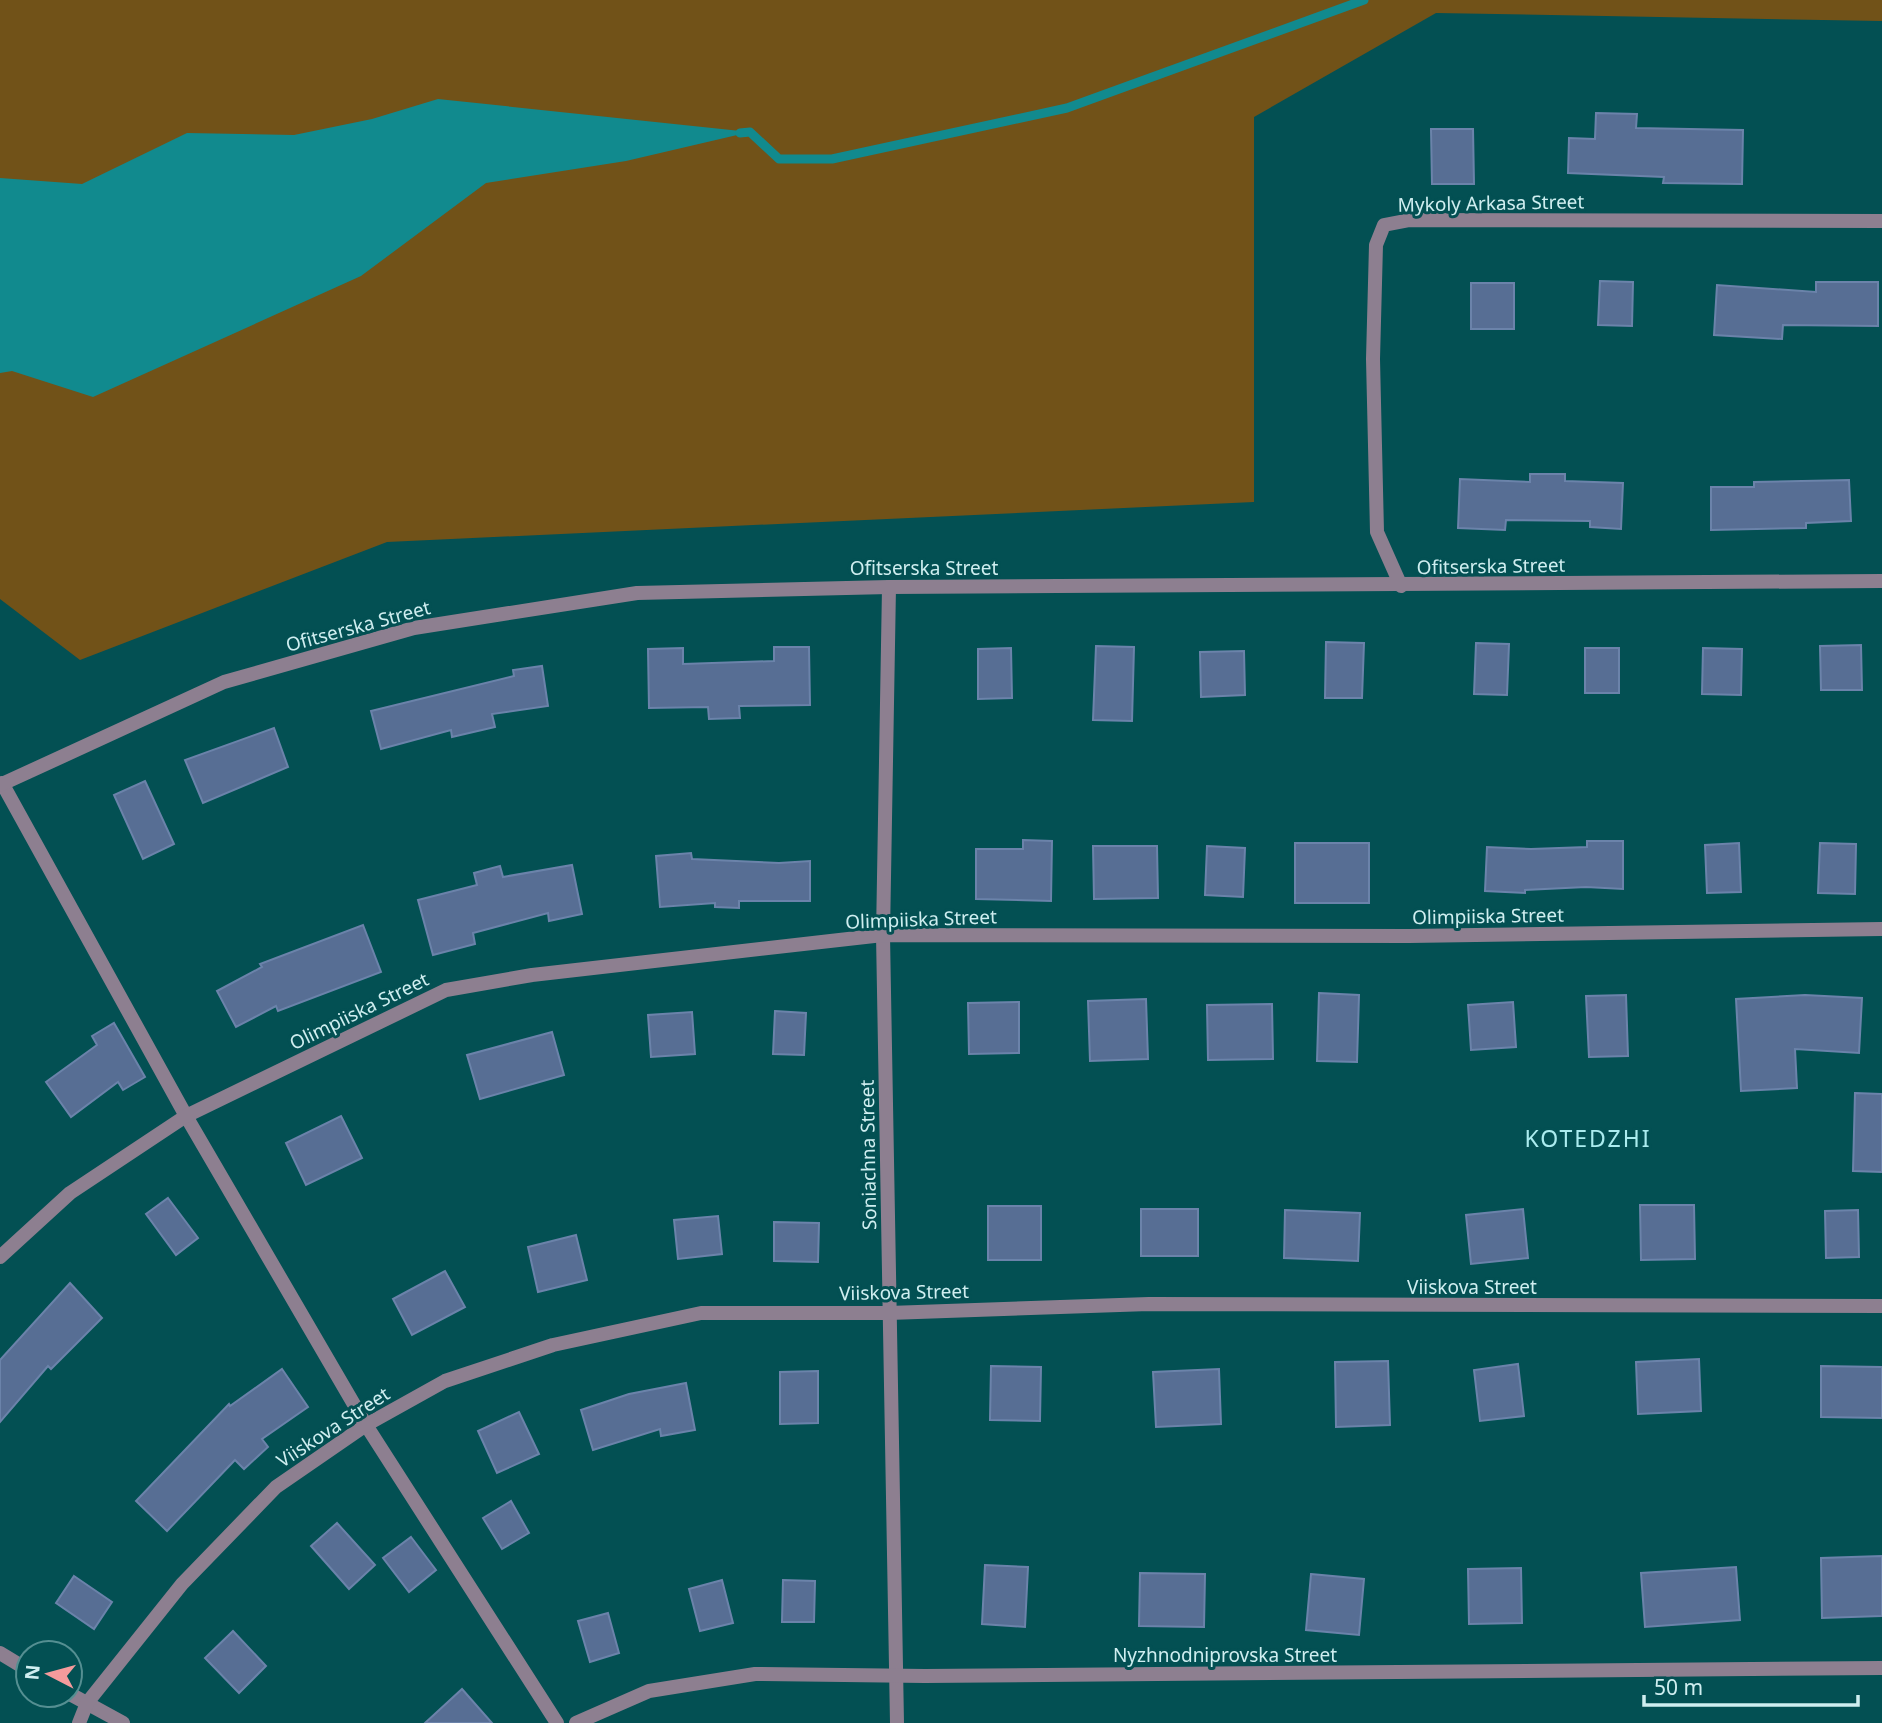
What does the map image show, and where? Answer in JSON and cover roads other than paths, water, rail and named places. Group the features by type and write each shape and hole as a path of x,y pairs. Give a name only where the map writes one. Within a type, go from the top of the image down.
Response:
{"street":[{"name":"Mykoly Arkasa Street","path":"1401,586 1377,532 1373,359 1376,245 1384,225 1410,220 1882,221"},
{"name":"Ofitserska Street","path":"1,784 224,682 414,628 637,593 889,587 1882,581"},
{"name":"Soniachna Street","path":"889,587 883,935 897,1723"},
{"path":"1,784 186,1116 366,1425 556,1723"},
{"name":"Olimpiiska Street","path":"0,1257 70,1193 186,1116 446,990 532,975 883,935 1409,936 1882,929"},
{"name":"Viiskova Street","path":"79,1723 87,1703 182,1584 276,1487 366,1425 445,1381 554,1345 701,1313 890,1313 1149,1304 1882,1306"},
{"name":"Nyzhnodniprovska Street","path":"576,1723 649,1691 755,1674 897,1676 1882,1668"},
{"path":"84,1701 123,1723"}],"water":[{"path":"438,99 750,132 626,161 486,183 361,276 93,397 12,371 0,373 0,178 82,184 187,133 294,135 372,119"}],"waterway":[{"path":"740,133 750,132 779,159 832,159 1067,108 1364,0"}],"district":[{"name":"KOTEDZHI","path":"1588,1138"}]}
